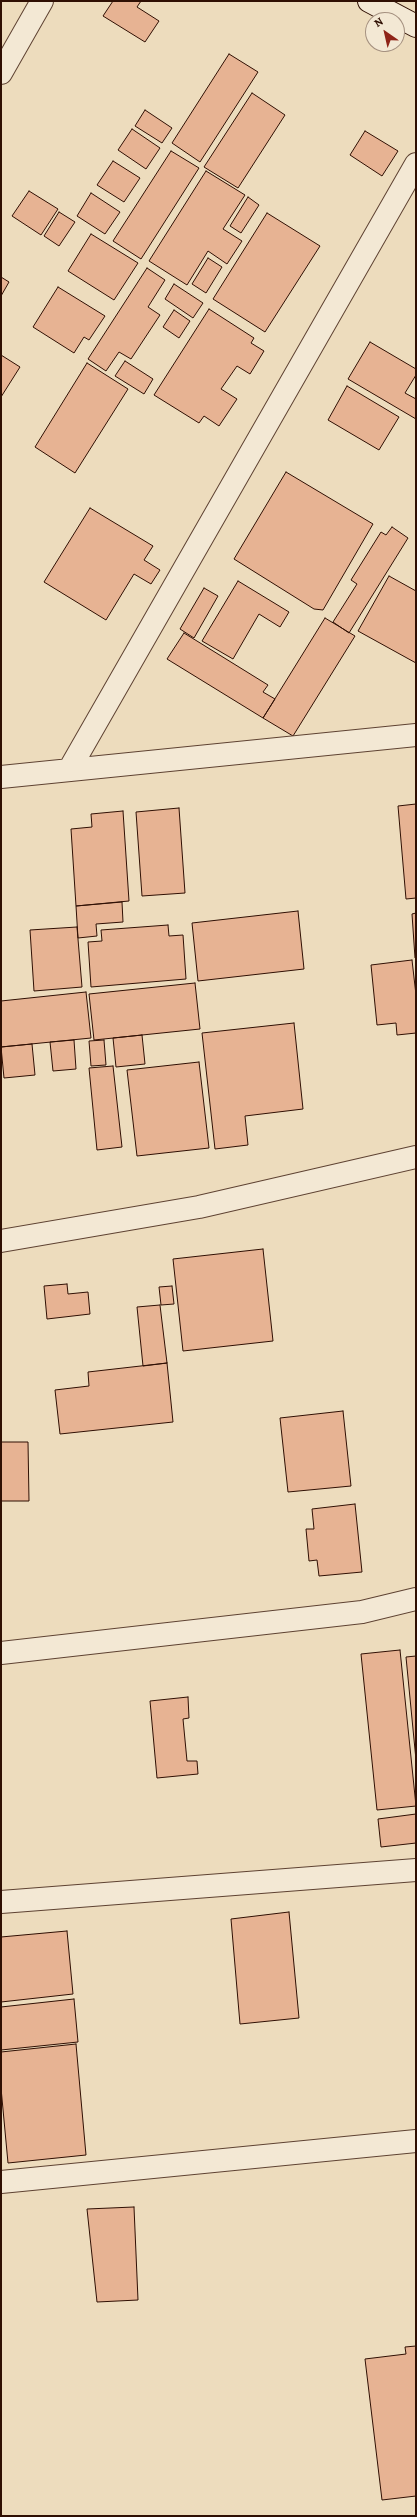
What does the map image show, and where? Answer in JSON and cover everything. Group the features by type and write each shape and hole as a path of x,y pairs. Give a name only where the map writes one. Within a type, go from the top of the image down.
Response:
{"street":[{"path":"1,73 42,1"},
{"path":"369,1 416,26"},
{"path":"69,770 416,164"},
{"path":"1,777 416,735"},
{"path":"1,1241 200,1207 416,1157"},
{"path":"1,1653 362,1612 416,1599"},
{"path":"1,1902 416,1870"},
{"path":"1,2182 416,2141"}],"building":[{"path":"113,1 141,1 137,7 159,21 145,42 103,16"},
{"path":"229,54 258,72 200,162 172,143"},
{"path":"252,93 285,115 238,188 204,167"},
{"path":"145,110 172,128 162,143 135,126"},
{"path":"132,129 160,148 146,169 118,150"},
{"path":"365,131 398,151 382,176 350,155"},
{"path":"171,151 199,168 141,259 113,241"},
{"path":"113,161 140,178 124,202 97,185"},
{"path":"206,171 245,195 223,229 242,241 227,264 208,251 187,285 149,261"},
{"path":"29,191 58,209 41,235 12,216"},
{"path":"91,193 120,212 105,234 77,216"},
{"path":"248,197 259,205 241,233 230,226"},
{"path":"59,212 75,222 59,246 44,236"},
{"path":"267,213 320,246 265,332 213,299"},
{"path":"91,234 138,263 114,300 68,271"},
{"path":"208,258 222,267 206,293 192,284"},
{"path":"147,268 165,280 148,307 160,315 131,359 119,352 106,371 88,359"},
{"path":"1,277 9,282 1,296"},
{"path":"174,284 203,303 193,318 165,299"},
{"path":"58,287 105,316 89,340 84,337 74,353 33,327"},
{"path":"209,309 254,338 251,343 264,351 250,374 237,366 221,389 237,399 219,426 204,416 199,423 154,395"},
{"path":"174,310 190,321 179,338 163,327"},
{"path":"370,342 416,369 416,375 405,393 416,399 416,419 348,379"},
{"path":"1,355 20,367 1,397"},
{"path":"125,361 153,379 144,394 115,376"},
{"path":"87,363 128,389 75,473 35,447"},
{"path":"347,386 399,417 379,450 328,420"},
{"path":"286,472 373,524 323,610 314,609 234,559"},
{"path":"90,508 153,546 144,560 160,570 151,584 134,574 106,620 44,582"},
{"path":"392,527 408,538 349,633 333,622 357,584 351,580 381,532 386,535"},
{"path":"389,576 416,591 416,663 358,631"},
{"path":"238,581 289,612 280,627 259,614 233,659 202,641"},
{"path":"204,588 218,596 194,638 180,629"},
{"path":"325,618 355,636 293,736 263,718"},
{"path":"184,633 268,685 263,692 275,699 263,718 167,659"},
{"path":"416,804 416,898 406,899 398,806"},
{"path":"179,808 185,893 142,896 136,812"},
{"path":"123,811 129,901 76,906 71,829 92,827 91,814"},
{"path":"122,902 123,922 96,924 97,936 78,938 76,906"},
{"path":"298,911 304,969 198,981 192,923"},
{"path":"416,913 416,958 415,958 412,914"},
{"path":"168,925 169,936 183,935 186,979 91,987 88,942 102,941 101,930"},
{"path":"77,927 82,987 34,991 30,930"},
{"path":"412,960 416,995 416,1033 397,1035 396,1023 377,1025 371,965"},
{"path":"195,983 200,1029 94,1040 89,994"},
{"path":"86,992 91,1038 1,1047 1,1001"},
{"path":"294,1023 303,1109 245,1116 248,1145 215,1149 202,1033"},
{"path":"142,1035 145,1064 116,1067 113,1038"},
{"path":"74,1040 76,1069 53,1071 50,1042"},
{"path":"104,1040 106,1065 91,1066 89,1041"},
{"path":"32,1044 35,1075 4,1078 1,1047"},
{"path":"199,1062 209,1148 137,1156 127,1070"},
{"path":"113,1066 122,1147 97,1150 89,1068"},
{"path":"263,1249 273,1341 183,1351 173,1259"},
{"path":"67,1284 68,1294 88,1292 90,1314 47,1319 44,1286"},
{"path":"172,1286 174,1304 161,1305 159,1287"},
{"path":"160,1305 167,1363 143,1366 137,1307"},
{"path":"167,1363 173,1422 60,1434 55,1390 89,1386 88,1372"},
{"path":"343,1411 351,1486 288,1492 280,1418"},
{"path":"1,1442 28,1442 29,1501 1,1501"},
{"path":"355,1504 362,1572 319,1576 317,1560 309,1561 306,1529 314,1529 312,1509"},
{"path":"400,1650 416,1806 377,1810 361,1654"},
{"path":"416,1656 416,1760 406,1657"},
{"path":"188,1697 189,1718 183,1719 187,1761 197,1761 198,1774 157,1778 150,1701"},
{"path":"416,1814 416,1843 381,1847 378,1819"},
{"path":"289,1912 299,2018 240,2024 231,1919"},
{"path":"67,1931 73,1994 1,2002 1,1937"},
{"path":"74,1999 78,2042 1,2050 1,2007"},
{"path":"76,2044 86,2155 8,2163 1,2088 1,2052"},
{"path":"134,2207 138,2300 97,2302 87,2209"},
{"path":"416,2346 416,2496 382,2500 365,2359 406,2354 405,2347"}]}
